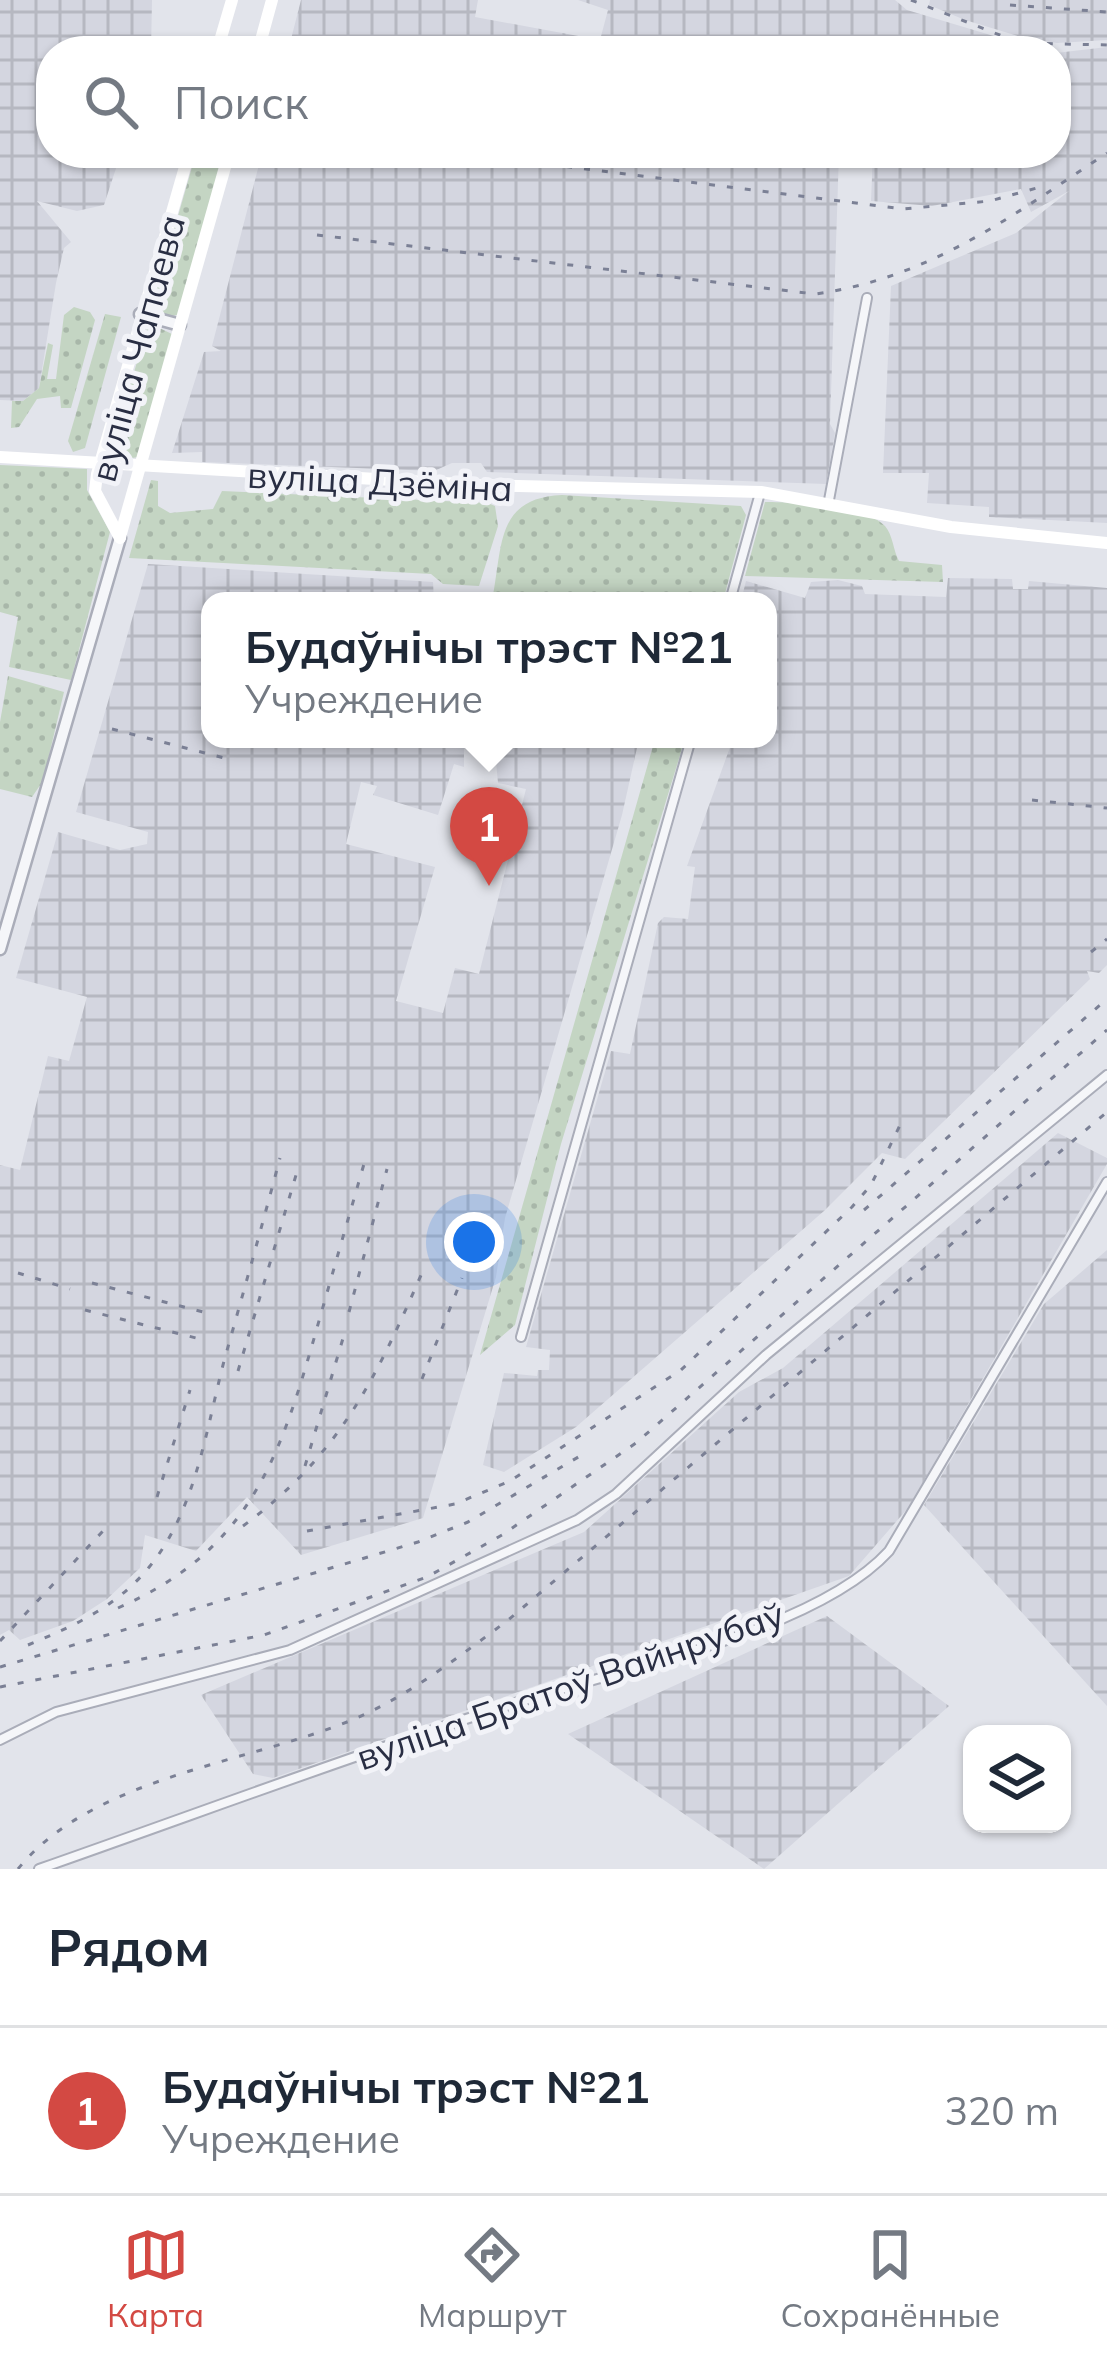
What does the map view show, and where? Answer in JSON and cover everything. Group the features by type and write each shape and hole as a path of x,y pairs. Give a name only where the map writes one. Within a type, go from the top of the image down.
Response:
{"main road":[{"path":"221,36 232,0"},
{"path":"262,36 272,0"},
{"name":"вуліца Чапаева","path":"120,538 95,491 140,314 184,168"},
{"name":"вуліца Чапаева","path":"120,538 225,168"},
{"name":"вуліца Дзёміна","path":"0,457 536,488 761,492 829,500 951,527 1107,543"}],"street":[{"path":"829,500 867,298"},
{"path":"140,314 180,325"},
{"path":"733,592 761,492"},
{"name":"вуліца Чапаева","path":"0,950 120,538"},
{"path":"521,1337 688,748"},
{"path":"0,1740 56,1712 290,1650 577,1520 616,1494 766,1355 1107,1076"},
{"name":"вуліца Братоў Вайнрубаў","path":"39,1869 511,1704 748,1631 866,1576 889,1551 1107,1182"}],"shaded area":[{"path":"0,0 152,0 151,36 36,36 36,168 116,168 104,205 77,211 37,201 71,242 64,248 56,283 39,388 23,401 0,400"},
{"path":"301,0 478,0 475,17 578,36 292,36"},
{"path":"578,0 895,0 907,10 994,36 601,36 608,10"},
{"path":"930,0 1107,0 1107,40 1071,42 1071,36 1018,36 929,5"},
{"path":"1107,47 1107,523 989,517 989,507 927,503 929,473 883,473 891,286 1016,233 1069,191 1031,212 1021,189 932,206 871,201 872,168 1071,168 1071,51"},
{"path":"258,168 839,168 830,424 835,433 826,484 487,472 481,463 452,463 434,471 202,462 202,452 172,453 204,352 221,351 212,346"},
{"path":"148,564 433,582 434,592 201,592 201,748 464,748 464,767 454,764 438,815 373,795 377,786 361,782 346,844 435,867 396,1001 443,1013 455,968 479,974 526,789 498,783 495,748 637,748 622,815 505,1218 496,1277 423,1518 301,1555 247,1497 196,1551 145,1535 140,1568 107,1599 73,1621 20,1640 9,1630 0,1635 0,1165 20,1170 48,1056 69,1061 87,997 16,978 58,832 120,850 147,844 148,832 76,812"},
{"path":"948,578 1012,579 1013,589 1028,589 1029,581 1107,588 1107,965 1099,973 1087,971 1090,979 905,1159 882,1153 824,1211 576,1427 504,1472 483,1465 504,1373 537,1376 538,1370 549,1370 550,1350 526,1347 611,1051 630,1054 658,923 664,917 688,919 695,867 687,866 730,748 777,748 777,592 743,592 746,581 805,598 811,582 838,580 862,586 865,594 946,597"},
{"path":"1058,1133 1107,1158 1107,1164 908,1508 849,1576 273,1778 253,1774 201,1695 584,1532 739,1392 783,1368"},
{"path":"1107,1250 1107,1706 924,1505 1044,1304"},
{"path":"827,1616 949,1706 764,1869 568,1734"}],"green space":[{"path":"192,168 220,168 178,315 160,317 153,307"},
{"path":"74,307 90,312 95,320 71,408 61,408 60,396 37,399 19,427 11,428 12,401 23,401 39,388 48,343 53,345 47,379 56,379 64,315"},
{"path":"105,314 121,317 85,448 73,452 68,441"},
{"path":"153,325 172,334 138,457 121,460 112,445 147,329"},
{"path":"0,465 87,469 87,490 110,532 71,680 9,667 18,617 0,612"},
{"path":"151,480 158,481 158,506 170,513 213,509 222,491 488,503 495,506 498,526 479,586 443,584 431,574 129,558"},
{"path":"562,495 741,506 746,515 725,592 493,592 506,528 524,505"},
{"path":"765,502 828,506 876,519 888,530 899,561 942,565 943,582 745,576"},
{"path":"8,676 64,692 43,781 32,797 0,789 0,722"},
{"path":"652,748 682,748 561,1144 515,1325 480,1355"}],"railway":[{"path":"911,0 1002,36"},
{"path":"1010,5 1107,12"},
{"path":"1071,44 1107,45"},
{"path":"317,235 815,294 857,286 934,259 1004,221 1107,153"},
{"path":"578,168 903,209 990,201 1044,186"},
{"path":"112,729 232,760"},
{"path":"1032,800 1107,808"},
{"path":"1091,952 1107,939"},
{"path":"864,1210 1107,999"},
{"path":"0,1687 264,1635 427,1577 502,1535 636,1443 1107,1030"},
{"path":"18,1869 49,1838 129,1793 352,1720 433,1675 507,1621 1107,1112"},
{"path":"307,1531 455,1504 510,1481 681,1370 852,1207 871,1185 903,1119"},
{"path":"118,1608 199,1559 252,1497 302,1381 366,1157"},
{"path":"28,1645 109,1604 137,1580 166,1544 198,1468 280,1158"},
{"path":"238,1371 299,1165"},
{"path":"349,1312 387,1169"},
{"path":"243,1526 306,1470 353,1410 425,1266"},
{"path":"18,1273 70,1289"},
{"path":"422,1379 462,1278"},
{"path":"92,1283 203,1312"},
{"path":"85,1310 196,1338"},
{"path":"305,1466 344,1335"},
{"path":"157,1497 190,1390"},
{"path":"0,1667 418,1542 468,1522 580,1456"},
{"path":"0,1641 103,1531"}],"place":[{"name":"Будаўнічы трэст №21","path":"489,886"}]}
